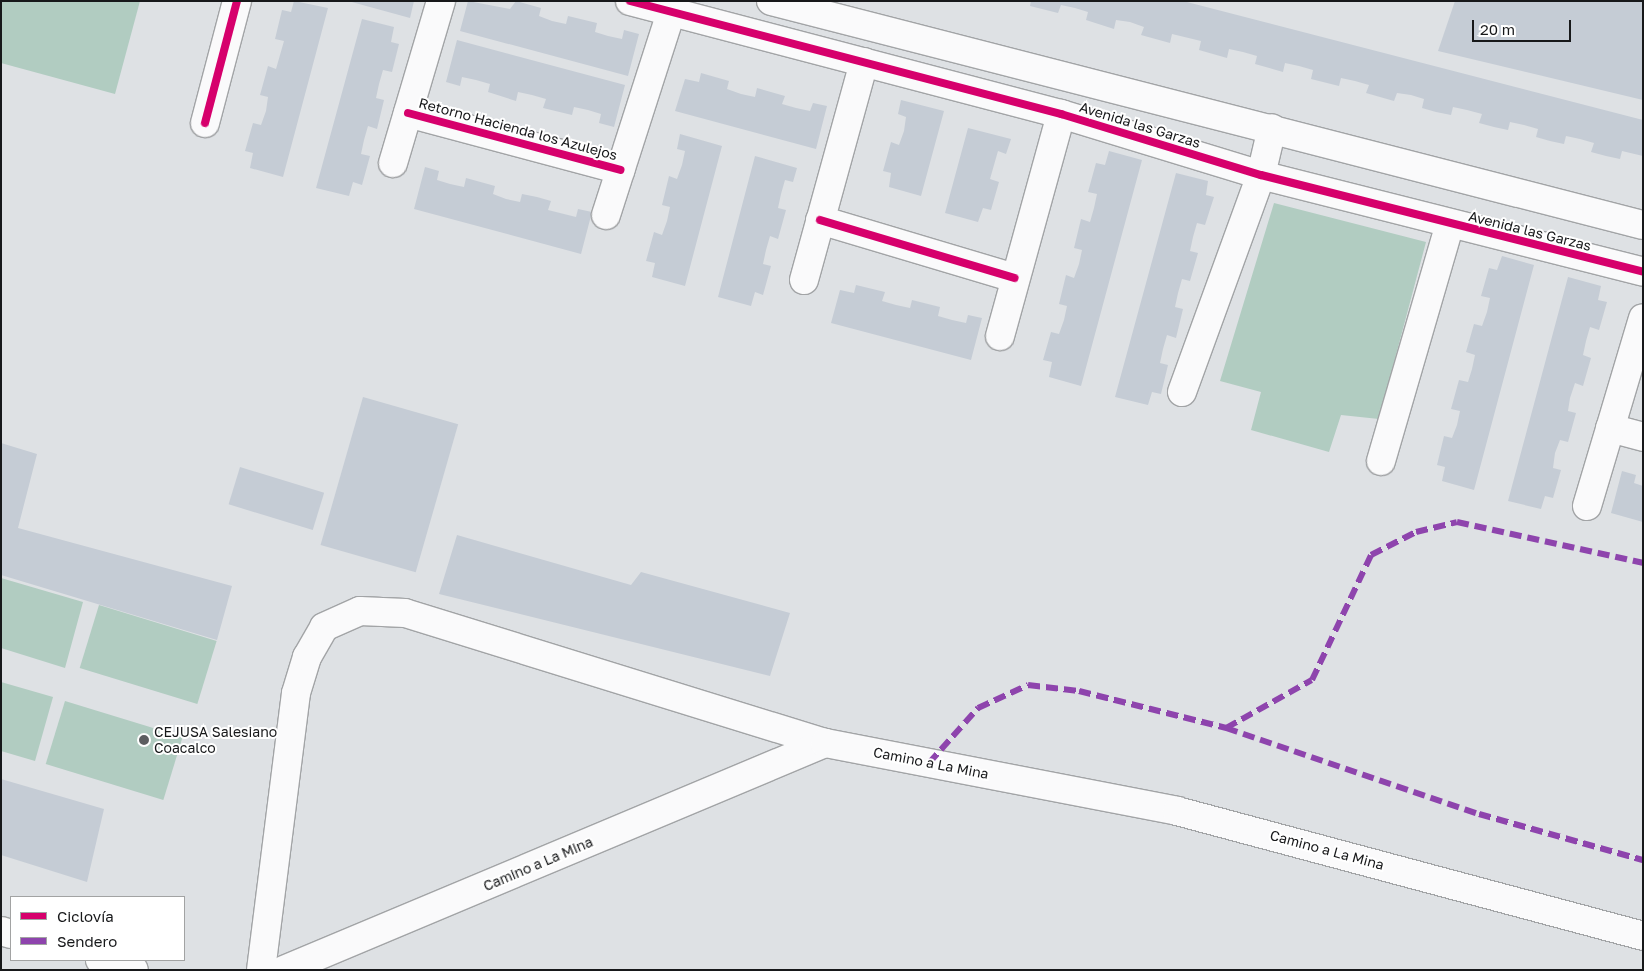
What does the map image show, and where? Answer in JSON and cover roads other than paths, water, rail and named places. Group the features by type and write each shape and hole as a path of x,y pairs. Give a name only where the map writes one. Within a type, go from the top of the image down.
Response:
{"street":[{"path":"205,123 237,1"},
{"name":"Retorno Hacienda los Azulejos","path":"441,1 408,113 620,170"},
{"name":"Avenida las Garzas","path":"630,1 671,13 786,39 864,62 1060,114 1261,174 1643,272"},
{"path":"783,4 786,39"},
{"name":"Avenida las Garzas","path":"783,4 1272,128 1643,226"},
{"path":"606,215 671,13"},
{"path":"804,280 864,62"},
{"path":"393,163 408,113"},
{"path":"1000,336 1060,114"},
{"path":"1182,392 1261,174 1272,128"},
{"path":"820,220 1015,278"},
{"path":"1381,462 1450,224"},
{"path":"1587,506 1643,318"},
{"path":"1610,428 1643,436"},
{"path":"261,970 296,693 307,657 324,627 360,611 405,613 825,743"},
{"name":"Camino a La Mina","path":"284,970 825,743 1177,811 1607,923 1643,936"},
{"path":"103,961 134,970"}],"place":[{"name":"CEJUSA Salesiano Coacalco","path":"144,740"}]}
